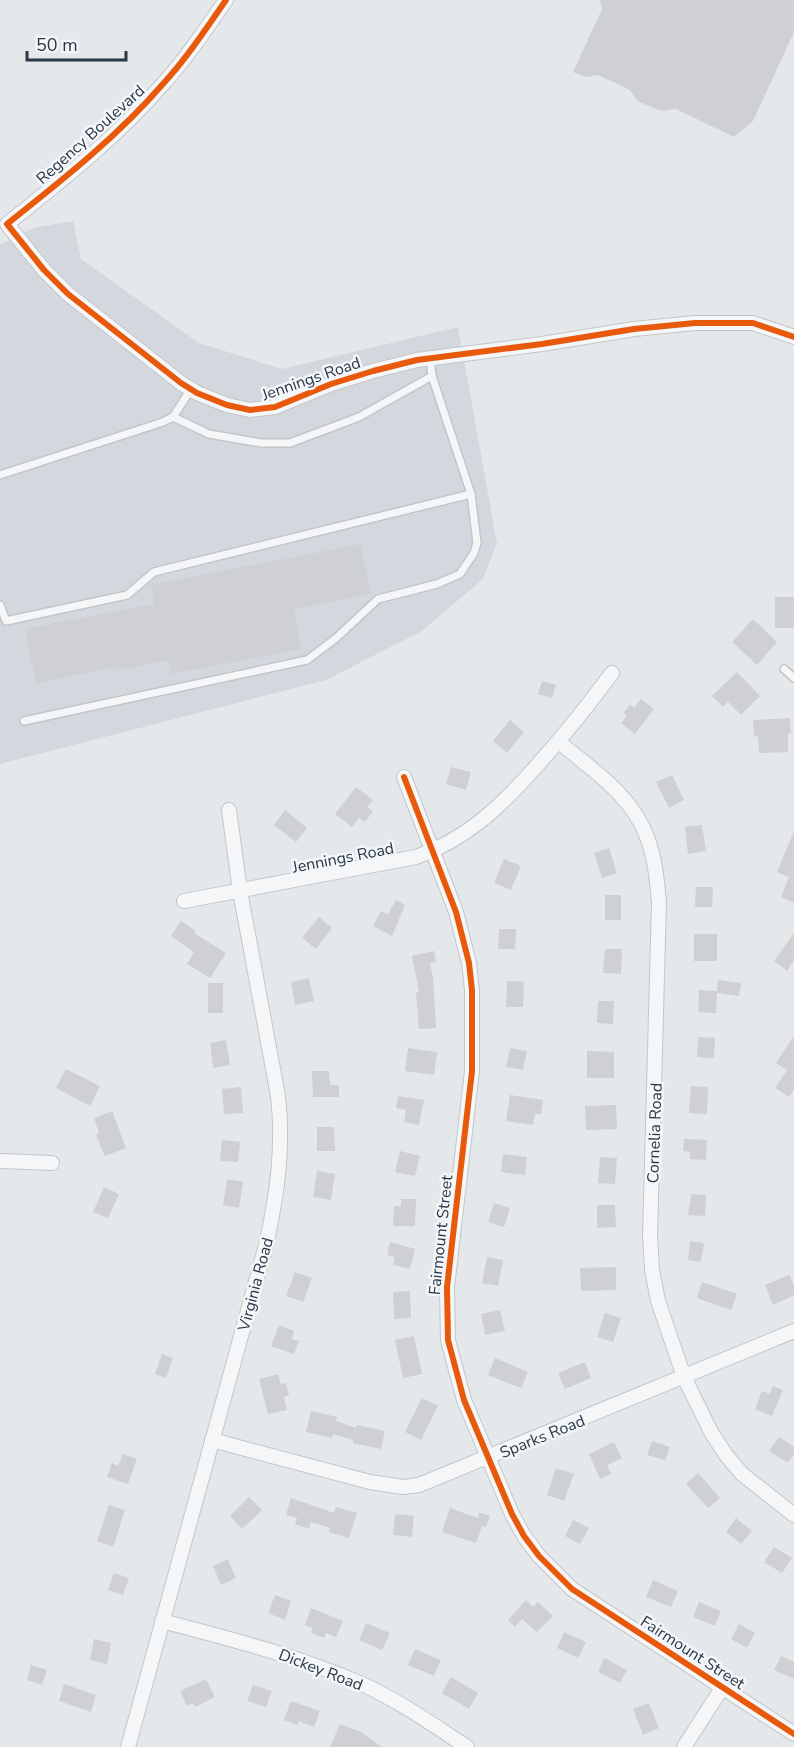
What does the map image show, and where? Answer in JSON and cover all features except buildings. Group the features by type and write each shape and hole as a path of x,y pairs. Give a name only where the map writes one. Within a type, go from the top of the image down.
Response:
{"street":[{"name":"Regency Boulevard","path":"4,226 102,144 162,85 226,0"},
{"name":"Jennings Road","path":"4,226 68,294 190,389 227,405 250,410 275,407 331,384 373,371 430,358 542,344 634,329 695,323 753,323 794,337"},
{"name":"Jennings Road","path":"184,901 416,857 458,839 502,804 558,742 612,673"},
{"name":"Cornelia Road","path":"558,742 616,790 632,809 647,837 656,872 659,902 650,1236 657,1300 684,1377 711,1432 742,1474 794,1515"},
{"name":"Fairmount Street","path":"404,777 456,912 469,963 472,990 472,1071 447,1287 448,1340 464,1400 487,1458 524,1536 554,1573 572,1589 794,1734"},
{"name":"Virginia Road","path":"128,1747 266,1245 275,1207 280,1166 278,1096 240,891 229,810"},
{"path":"0,1161 52,1163"},
{"name":"Sparks Road","path":"212,1440 370,1482 403,1487 419,1485 794,1331"},
{"name":"Dickey Road","path":"162,1621 262,1647 330,1670 394,1700 467,1747"},
{"path":"684,1747 722,1688"}],"lane":[{"path":"24,721 306,660 335,639 378,599 436,584 460,574 474,553 477,543 471,494 432,376 430,358"},
{"path":"174,417 209,434 261,443 290,443 359,417 432,376"},
{"path":"0,475 163,422 174,417 190,389"},
{"path":"0,605 6,621 128,595 154,572 471,494"},
{"path":"784,669 794,678"}],"shaded area":[{"path":"73,221 81,259 199,343 282,369 458,327 497,543 483,579 422,631 326,680 0,764 0,245 33,228"}],"cycle path":[{"path":"226,0 188,54 145,104 88,158 7,224 44,270 68,294 181,383 197,393 227,405 250,410 275,407 331,384 417,360 542,344 634,329 695,323 753,323 794,337"},
{"path":"404,777 456,912 469,963 472,990 472,1071 447,1287 448,1340 464,1400 512,1514 524,1536 539,1556 572,1589 794,1734"}]}
